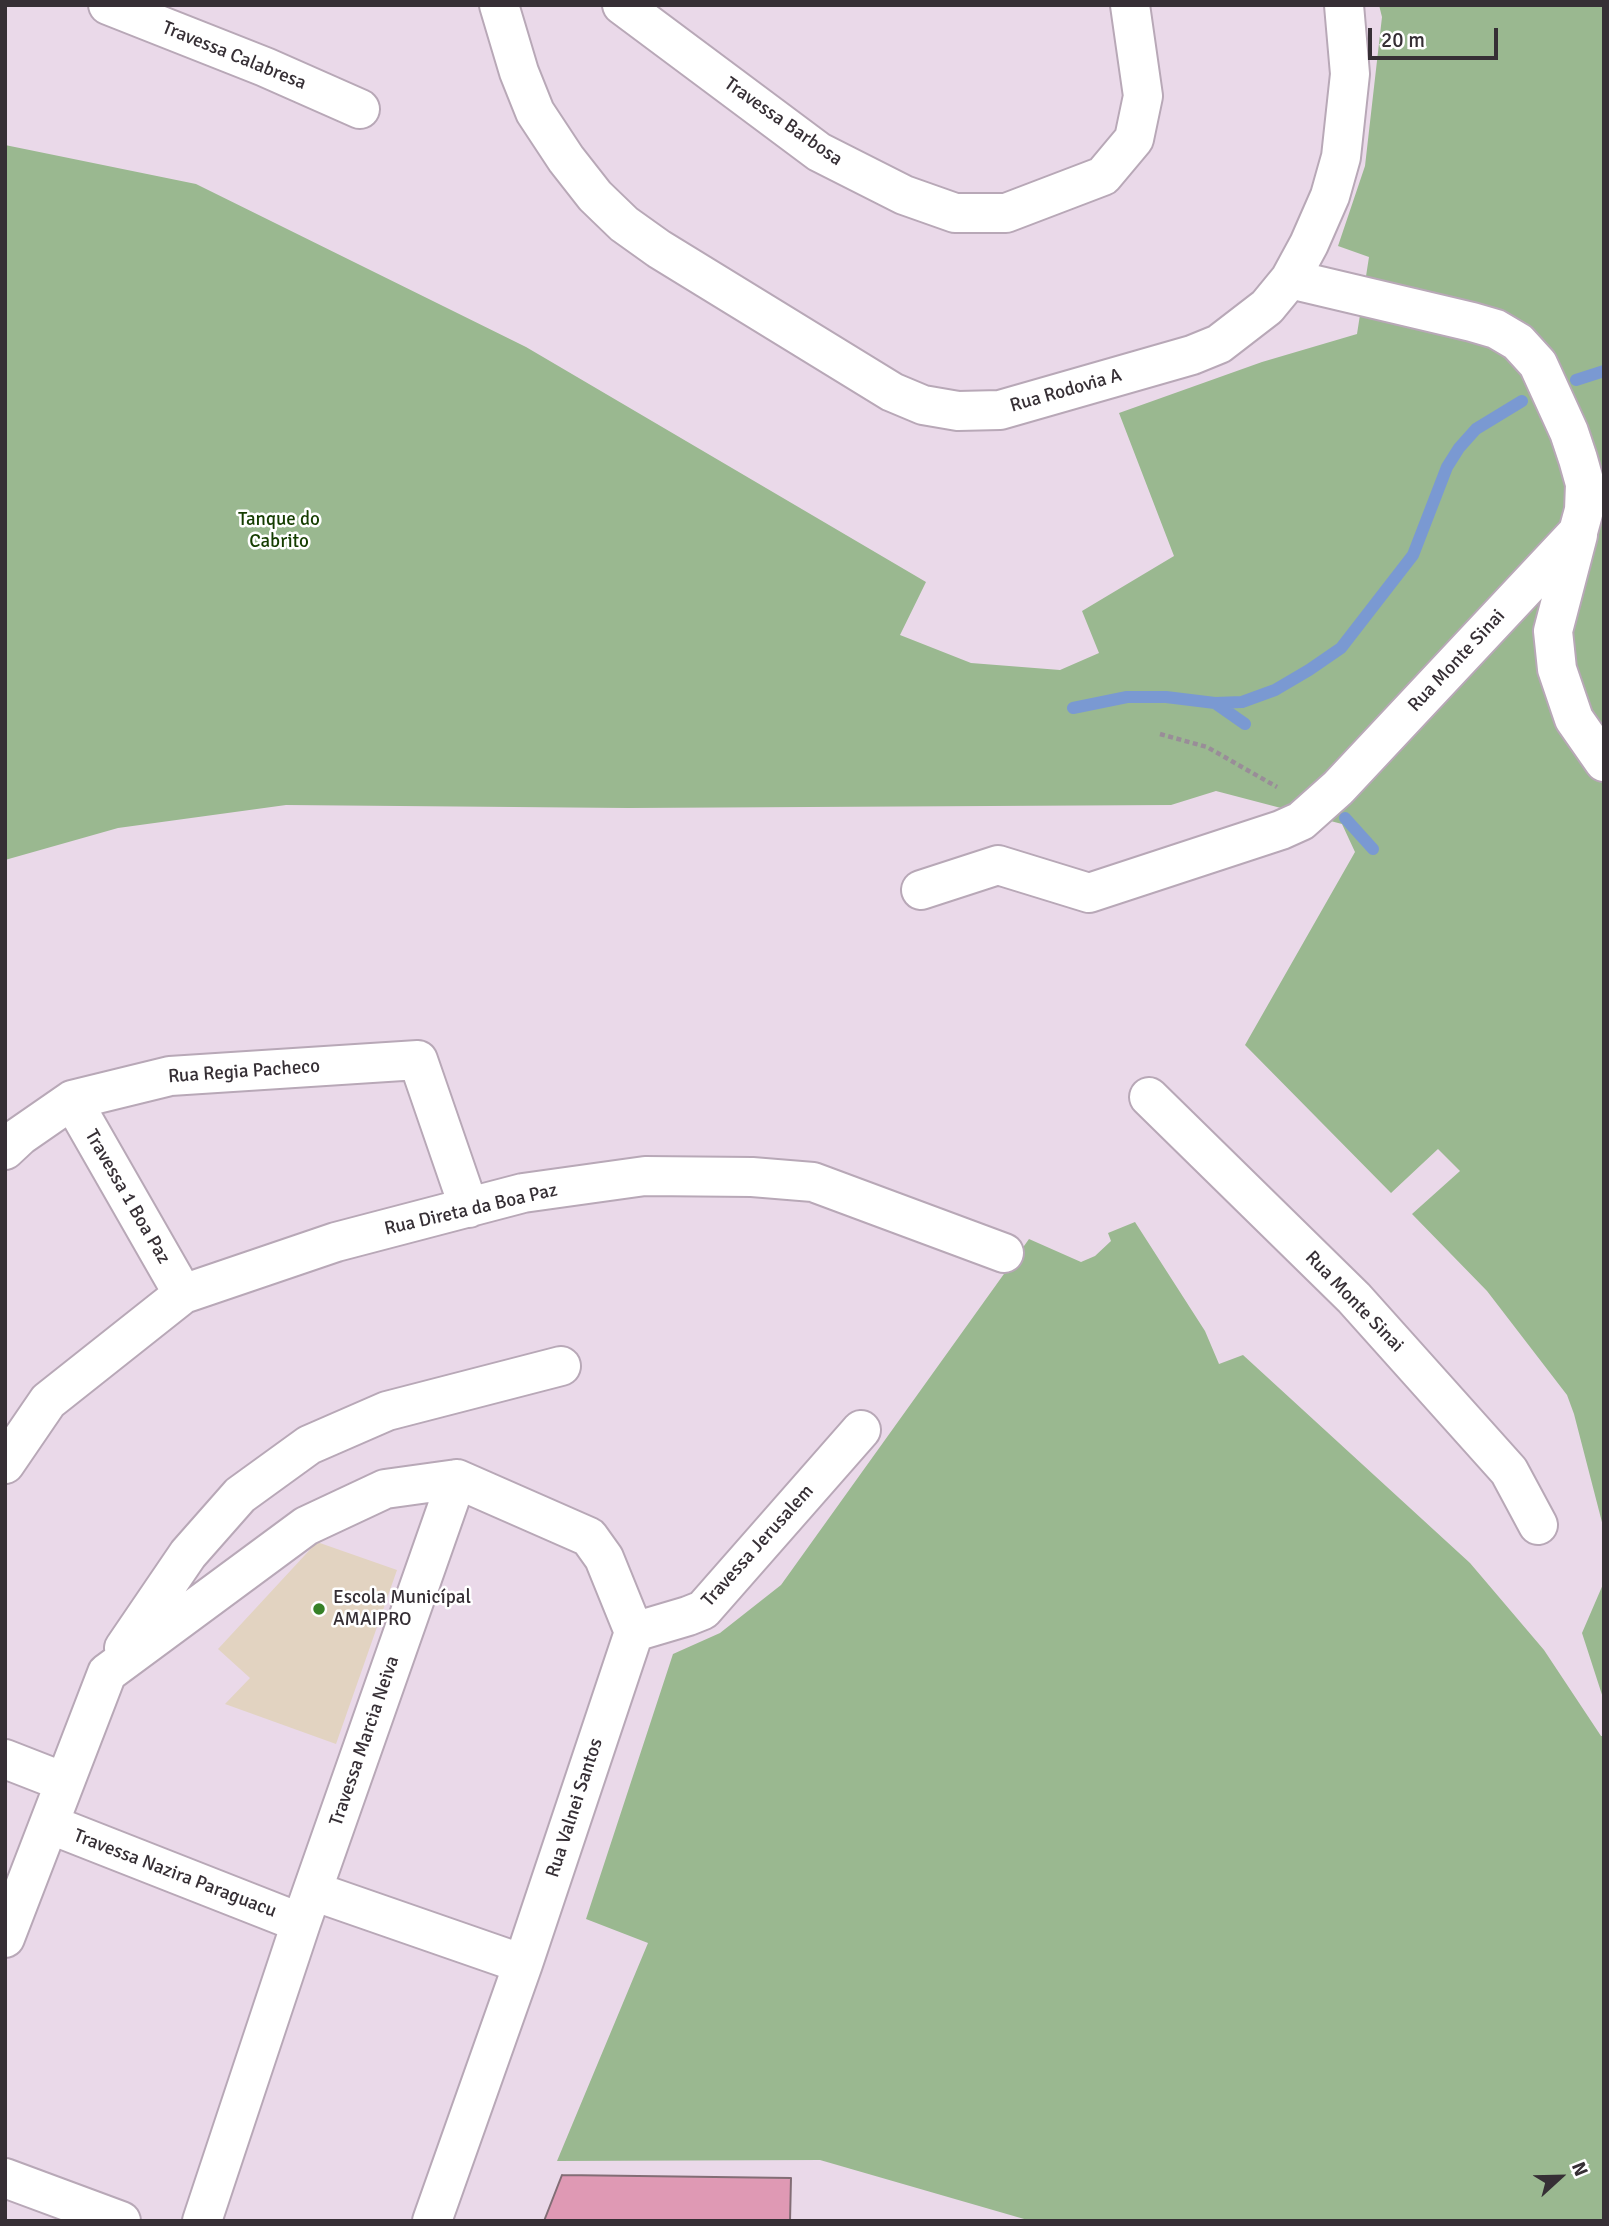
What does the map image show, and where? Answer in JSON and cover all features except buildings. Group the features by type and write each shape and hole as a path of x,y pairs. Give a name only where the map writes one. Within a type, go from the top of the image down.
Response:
{"street":[{"name":"Travessa Calabresa","path":"108,5 360,109"},
{"name":"Rua Rodovia A","path":"499,5 519,72 535,112 595,196 624,225 659,250 892,392 923,405 958,411 1000,410 1192,355 1219,344 1267,307 1290,279 1331,195 1340,157 1350,74 1344,5"},
{"name":"Travessa Barbosa","path":"622,5 819,152 904,195 955,213 1006,213 1103,176 1134,139 1143,96 1130,5"},
{"path":"1290,279 1496,329 1518,342 1538,364 1569,432 1585,484 1584,510 1553,631 1556,669 1574,719 1604,762"},
{"name":"Rua Monte Sinai","path":"921,890 998,865 1089,893 1301,821 1316,809 1578,532"},
{"name":"Rua Regia Pacheco","path":"5,1150 20,1136 72,1100 170,1076 418,1060 469,1208"},
{"name":"Rua Monte Sinai","path":"1149,1097 1354,1298 1509,1471 1538,1525"},
{"name":"Travessa 1 Boa Paz","path":"72,1100 183,1294"},
{"name":"Rua Direta da Boa Paz","path":"5,1464 48,1401 183,1294 336,1242 523,1194 645,1176 752,1177 813,1182 1004,1254"},
{"path":"5,1938 107,1672 188,1554 240,1495 309,1445 387,1411 561,1366"},
{"name":"Travessa Jerusalem","path":"634,1632 703,1610 861,1430"},
{"path":"107,1672 306,1526 385,1489 457,1479 589,1537 604,1558 634,1632"},
{"name":"Travessa Marcia Neiva","path":"202,2221 307,1907 457,1479"},
{"name":"Rua Valnei Santos","path":"432,2221 523,1964 634,1632"},
{"path":"5,1759 64,1782"},
{"name":"Travessa Nazira Paraguacu","path":"49,1824 307,1907 523,1964"},
{"path":"5,2178 121,2221"}],"path":[{"path":"1160,734 1207,747 1316,809"}],"shaded area":[{"name":"Escola Municípal AMAIPRO","path":"317,1542 397,1570 336,1744 225,1704 250,1678 218,1649"}],"green space":[{"name":"Tanque do Cabrito","path":"1379,5 1604,5 1604,1530 1567,1395 1487,1291 1412,1214 1460,1171 1438,1149 1391,1193 1245,1045 1355,852 1342,824 1216,791 1171,805 628,808 286,805 118,828 5,860 5,145 196,184 526,347 926,582 900,635 971,663 1060,670 1099,653 1082,611 1174,556 1119,413 1262,362 1357,334 1369,257 1338,246 1365,166 1382,17"},
{"path":"1135,1222 1205,1331 1219,1364 1243,1355 1470,1563 1544,1650 1601,1736 1604,1736 1604,2221 1031,2221 820,2160 557,2161 648,1943 586,1919 673,1654 720,1633 781,1585 1029,1239 1081,1262 1095,1256 1111,1241 1108,1233"},
{"path":"1604,1582 1604,1701 1582,1633"}],"waterway":[{"path":"1576,380 1604,371"},
{"path":"1073,708 1127,697 1166,697 1215,703 1242,702 1275,690 1309,670 1341,648 1413,555 1447,467 1459,448 1476,429 1522,401"},
{"path":"1215,703 1245,724"},
{"path":"1345,818 1373,849"}],"place":[{"name":"Escola Municípal AMAIPRO","path":"319,1609"}]}
